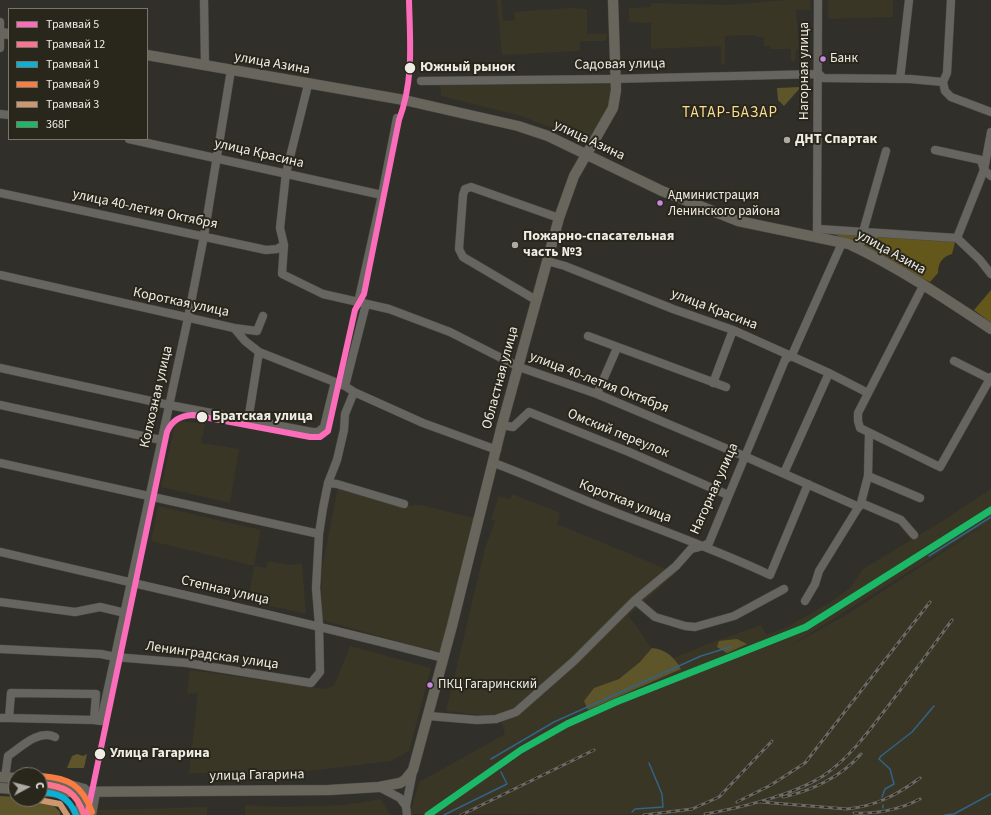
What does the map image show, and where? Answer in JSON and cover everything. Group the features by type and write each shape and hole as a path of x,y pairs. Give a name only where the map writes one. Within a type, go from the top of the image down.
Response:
{"main road":[{"name":"Областная улица","path":"413,770 546,261 574,176 613,108 616,79 613,0"},
{"name":"улица Азина","path":"148,55 308,85 404,100 490,118 518,126 548,136 586,156 662,191 738,221 818,233 854,247 923,286 991,329"},
{"name":"улица Гагарина","path":"48,781 58,782 95,792 329,790 379,787 400,783 405,780 413,770"},
{"name":"улица Гагарина","path":"48,791 84,790"},
{"path":"79,815 84,790"},
{"path":"91,815 95,792"}],"street":[{"path":"204,0 205,66"},
{"name":"Нагорная улица","path":"818,0 818,233"},
{"path":"900,79 908,0"},
{"path":"951,0 947,73 943,82 945,91 951,97 991,112"},
{"path":"0,22 3,33 0,48"},
{"name":"Колхозная улица","path":"94,720 101,721 132,583 161,440 170,405 204,236 231,70"},
{"name":"Садовая улица","path":"421,81 616,79 819,74 823,78 900,79 943,82"},
{"path":"284,245 280,228 286,173 308,85"},
{"path":"345,386 397,118"},
{"path":"957,238 984,170 991,132"},
{"name":"улица Красина","path":"135,140 217,157 382,195"},
{"path":"935,150 981,160 984,170 991,176"},
{"path":"863,232 886,151"},
{"path":"536,300 462,257 459,249 463,195 465,189 471,187 559,218"},
{"name":"улица 40-летия Октября","path":"0,193 266,250 277,249 284,245"},
{"path":"818,233 863,232 957,238 980,260 991,274"},
{"path":"854,247 878,233"},
{"name":"Нагорная улица","path":"428,716 477,720 496,718 516,712 574,661 635,600 676,566 691,549 708,543 785,360 792,355 842,243"},
{"name":"улица 40-летия Октября","path":"284,245 282,274 323,294 389,309 450,332 519,367 597,394 808,484 901,520 914,535"},
{"name":"улица Красина","path":"546,261 565,266 673,309 733,330 829,372 868,393"},
{"name":"Короткая улица","path":"0,275 234,328 245,341 259,352 345,386 354,392 423,423 497,450"},
{"path":"923,286 858,413 860,428 940,467 990,378 954,361"},
{"path":"234,328 257,331 263,316"},
{"path":"713,383 733,330"},
{"path":"588,336 617,348 726,387"},
{"path":"597,394 617,348"},
{"path":"248,421 259,352"},
{"path":"0,368 248,421 318,432 324,427 335,382"},
{"path":"784,473 829,372"},
{"path":"319,625 316,588 319,534 328,483 337,460 344,430 345,414 354,392"},
{"path":"0,405 161,440"},
{"name":"Омский переулок","path":"502,425 513,427 529,412 728,494"},
{"path":"805,601 815,584 819,571 860,505 868,476 869,433"},
{"path":"0,463 319,534"},
{"name":"Короткая улица","path":"494,463 735,558 770,574 808,484"},
{"path":"868,476 920,498"},
{"path":"328,483 404,504"},
{"name":"Степная улица","path":"0,552 319,625 443,658"},
{"path":"635,600 654,617 684,626 695,627 734,616 784,589"},
{"path":"0,602 75,612 100,607 125,613"},
{"name":"Ленинградская улица","path":"0,649 101,654 116,657 187,663 311,683 320,672 319,625"},
{"path":"0,718 94,720 96,694 11,693 9,718"},
{"path":"2,777 8,756 39,736 50,734 55,737"},
{"path":"407,815 406,806 413,770"},
{"path":"379,787 400,798 406,806"}],"shaded area":[{"path":"497,0 501,0 503,21 515,20 514,12 570,8 587,9 587,34 607,34 606,41 580,41 580,51 502,55"},
{"path":"786,0 810,0 811,10 796,10 799,49 796,49 795,61 791,61 791,49 770,49 770,46 764,46 764,37 756,37 756,35 725,36 725,64 721,64 721,46 651,49 651,23 629,22 629,8 650,7 651,3 729,5"},
{"path":"828,0 893,0 893,17 828,19"},
{"name":"Южный рынок","path":"612,84 610,103 588,142 521,116 441,96 440,85"},
{"path":"801,87 784,106 778,100 777,88"},
{"path":"828,231 956,239 952,254 941,261 938,273 930,282"},
{"path":"991,290 991,323 974,310"},
{"path":"181,421 205,424 201,443 239,449 230,503 161,487 175,425"},
{"path":"338,487 400,506 420,505 475,518 442,654 322,620 321,573"},
{"path":"991,489 991,815 410,814 419,782 505,734 499,714 485,716 446,711 485,548 495,521 491,519 499,496 510,499 512,494 560,513 557,524 676,573 628,616 638,628 661,663 761,625 766,635 789,626 829,603 850,588 863,569 946,519","holes":["982,527 844,616 788,647"]},
{"path":"158,506 261,530 254,566 151,541"},
{"path":"268,561 291,565 302,563 306,614 248,601 254,566 266,568"},
{"path":"737,639 747,644 727,653 717,647 719,641"},
{"name":"ПКЦ Гагаринский","path":"350,646 431,668 409,751 391,761 277,775 189,773 198,694 187,693 190,670 326,689 334,686"},
{"path":"652,648 666,652 676,661 681,669 588,710 584,701 594,688 619,679 640,662"},
{"path":"77,754 83,756 87,754 84,768 67,768 72,756"},
{"path":"0,796 8,796 8,807 48,807 48,800 60,812 60,815 0,815"},
{"path":"381,799 390,815 245,815 245,805 279,807 343,805"},
{"path":"207,807 207,815 97,815 97,810"}],"waterway":[{"path":"929,556 991,517"},
{"path":"491,759 554,722 701,656 730,647"},
{"path":"882,797 885,789 894,784 890,769 879,759 912,732 934,706"},
{"path":"632,812 635,809 663,807 662,794 649,763"},
{"path":"444,815 507,784 501,772"},
{"path":"945,815 954,814 991,794"}],"railway":[{"path":"737,802 771,785 805,763 930,602"},
{"path":"705,814 782,795 811,783 841,762 857,746 911,677 952,620"},
{"path":"644,815 692,809 719,797 772,741"},
{"path":"461,815 594,750"},
{"path":"783,797 805,791 826,782 845,769 861,754"},
{"path":"761,802 847,809 858,808 886,799 903,790 920,778"},
{"path":"854,813 871,813 888,810 904,806 920,799"}],"tram line":[{"name":"5","path":"87,815 167,432 171,424 184,416 193,415 310,437 320,437 328,431 355,310 364,294 399,120 407,90 410,61 409,0"},
{"name":"9","path":"48,777 67,781 79,789 84,795 92,812"},
{"name":"12","path":"48,785 63,788 73,795 81,807 84,815"},
{"name":"1","path":"48,793 62,797 66,800 76,815"},
{"name":"3","path":"48,802 60,804 67,815"}],"transit line":[{"name":"368Г","path":"428,815 521,750 567,724 616,702 806,627 991,510"}],"place":[{"name":"Банк","path":"823,59"},
{"name":"Южный рынок","path":"410,68"},
{"name":"ДНТ Спартак","path":"787,140"},
{"name":"Администрация Ленинского района","path":"660,203"},
{"name":"Пожарно-спасательная часть №3","path":"515,245"},
{"name":"Братская улица","path":"202,417"},
{"name":"ПКЦ Гагаринский","path":"430,685"},
{"name":"Улица Гагарина","path":"100,754"}],"district":[{"name":"ТАТАР-БАЗАР","path":"730,114"}]}
